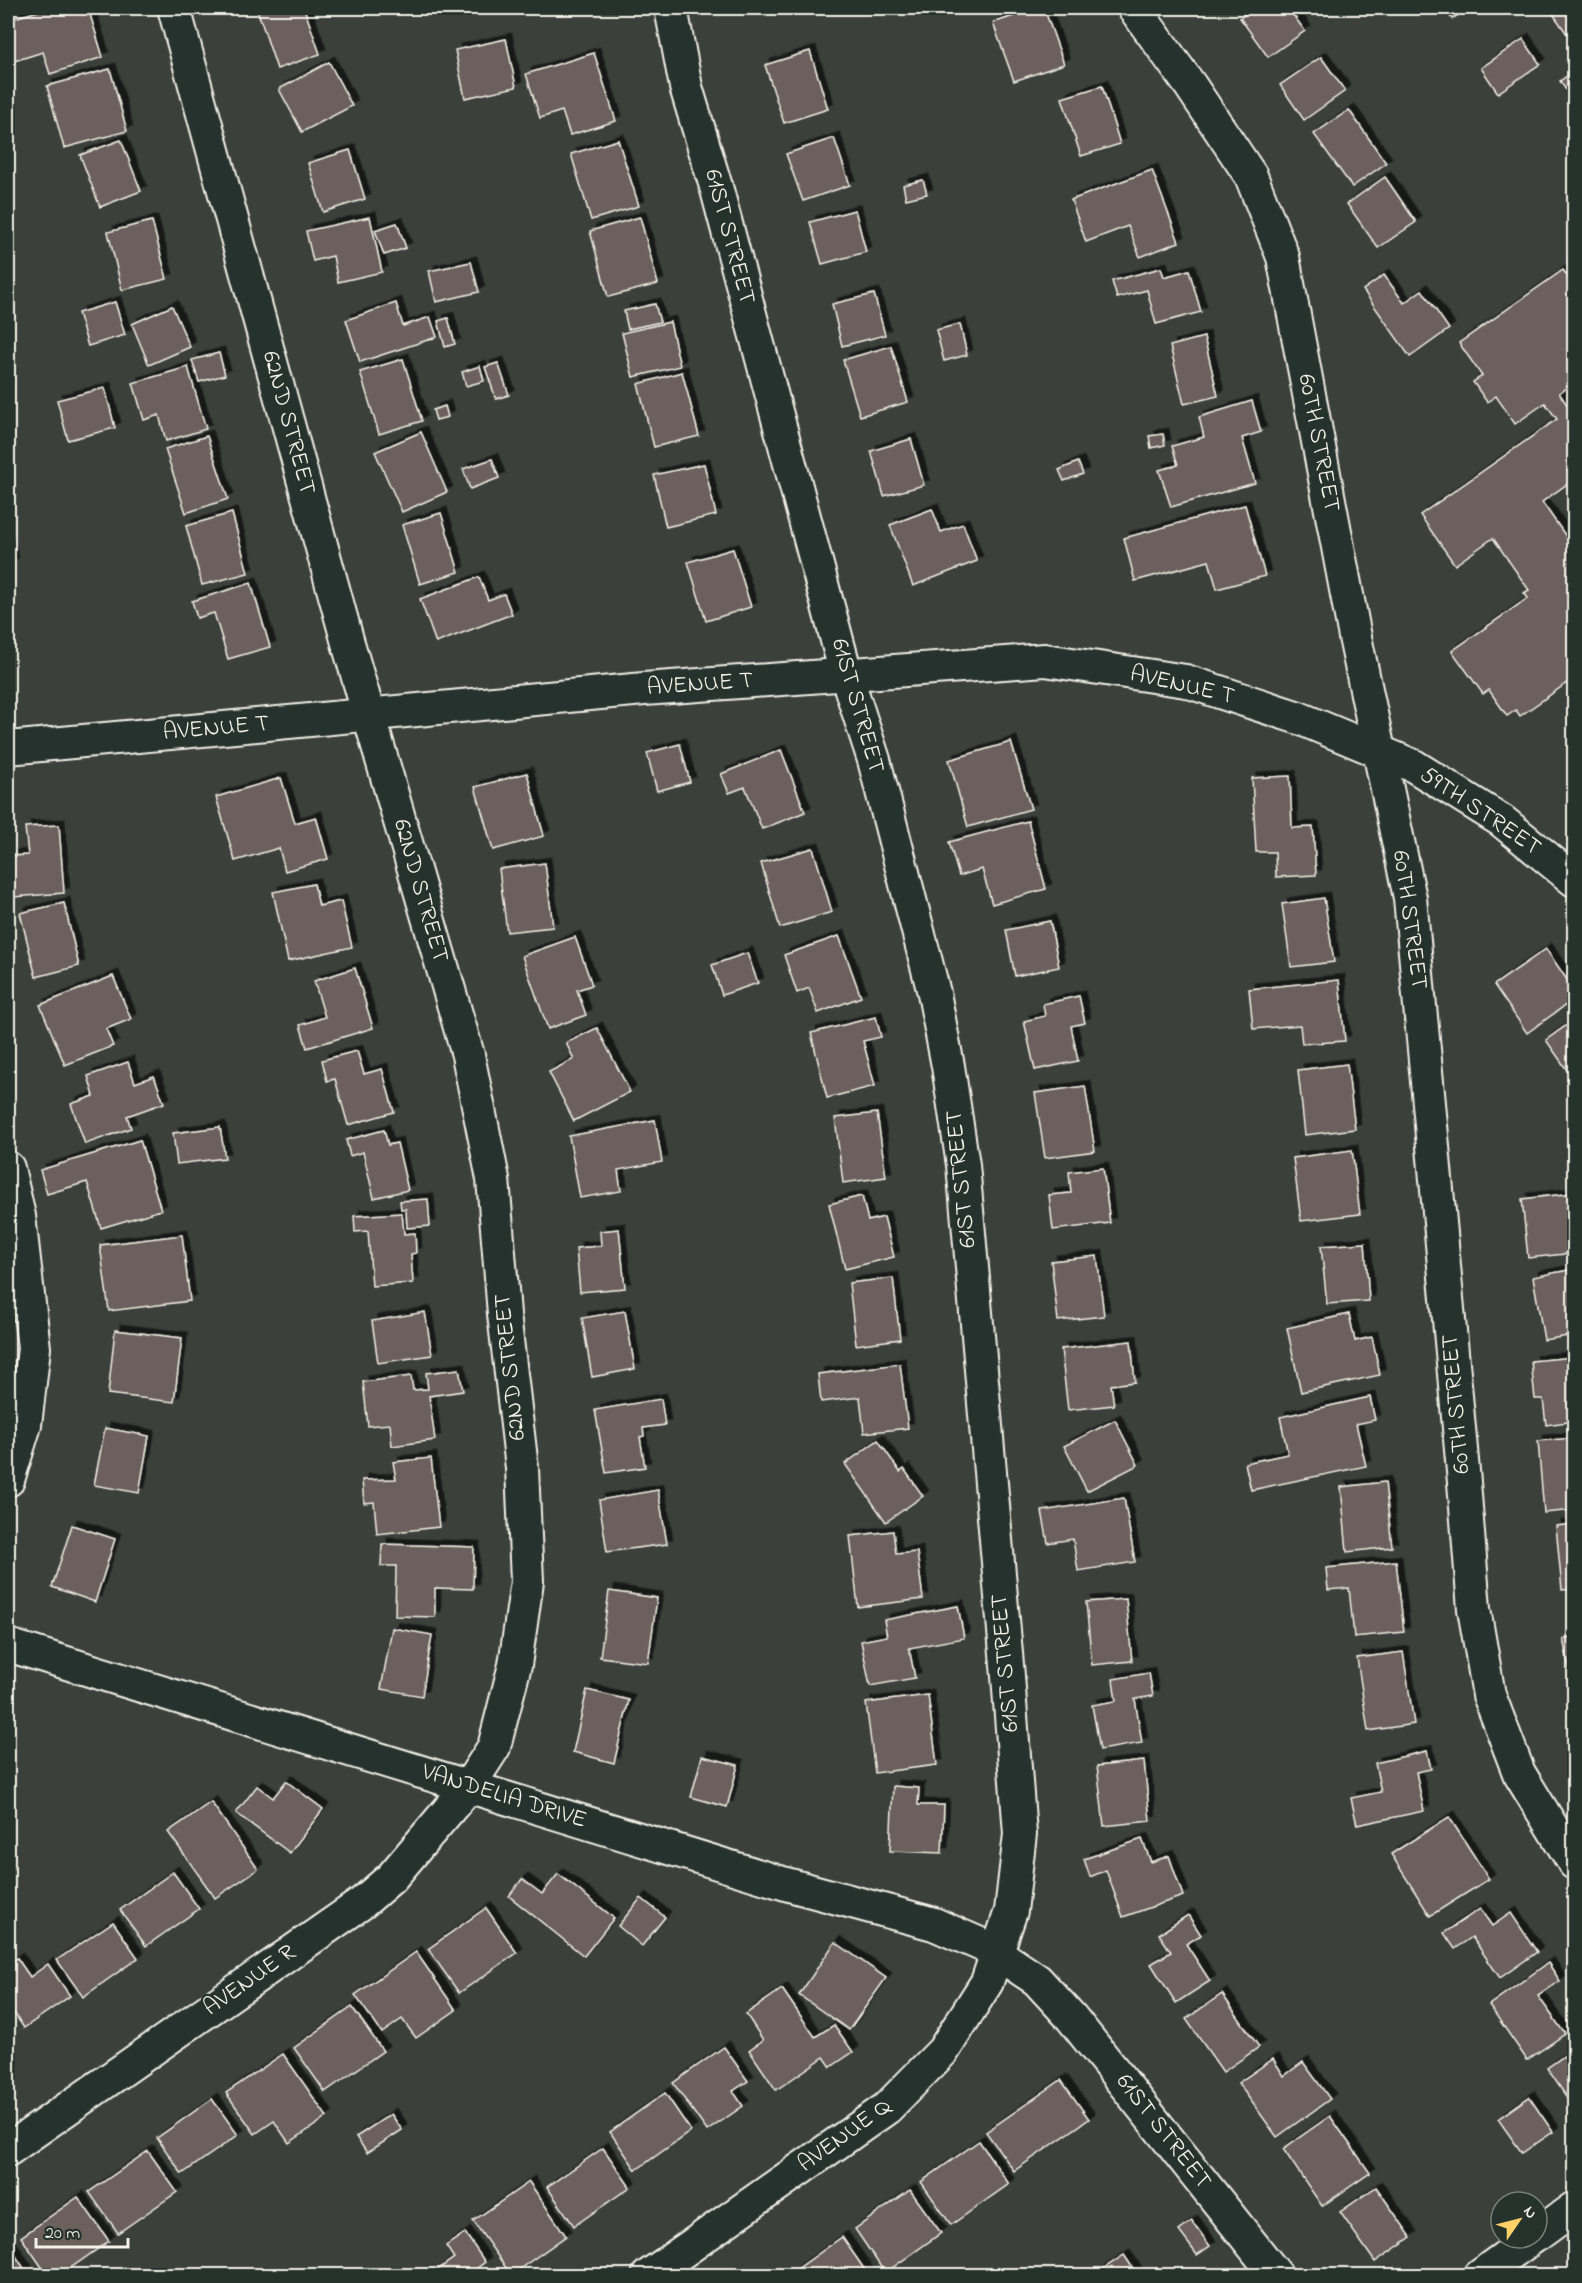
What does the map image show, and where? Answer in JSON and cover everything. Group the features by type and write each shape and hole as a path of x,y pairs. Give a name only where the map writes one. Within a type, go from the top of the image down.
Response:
{"street":[{"name":"62ND STREET","path":"174,8 369,715 468,1055 494,1179 504,1314 522,1468 527,1581 515,1665 494,1747 469,1786"},
{"name":"61ST STREET","path":"671,8 686,87 723,213 846,674 874,760 934,993 948,1066 963,1165 1020,1834 1011,1911 997,1954 1037,1980 1071,2017 1277,2276"},
{"name":"60TH STREET","path":"1134,8 1190,85 1251,176 1283,257 1354,637 1410,898 1474,1609 1487,1684 1489,1695 1519,1773 1575,1863"},
{"name":"AVENUE T","path":"8,748 644,689 1045,660 1186,681 1299,718 1379,752"},
{"name":"59TH STREET","path":"1379,752 1413,766 1502,821 1575,880"},
{"path":"8,1168 19,1216 33,1348 25,1425 8,1480"},
{"name":"VANDELIA DRIVE","path":"8,1645 786,1884 934,1923 989,1948 997,1954"},
{"name":"AVENUE R","path":"8,2150 362,1903 391,1878 469,1786"},
{"name":"AVENUE Q","path":"648,2276 887,2108 943,2051 987,1982 997,1954"},
{"path":"1549,2226 1575,2208"},
{"path":"1479,2276 1515,2250"}],"building":[{"path":"48,8 88,8 103,57 50,74 43,52 8,63 8,20"},
{"path":"304,8 320,54 277,69 257,9"},
{"path":"1037,8 1044,8 1064,64 1014,81 993,23"},
{"path":"1255,8 1288,8 1305,31 1268,57 1240,18"},
{"path":"1444,8 1469,8 1452,19"},
{"path":"1549,8 1574,8 1574,44"},
{"path":"506,39 516,87 465,98 455,50"},
{"path":"1523,39 1540,64 1498,93 1481,68"},
{"path":"810,51 828,109 784,123 765,65"},
{"path":"594,53 616,121 570,135 562,111 540,118 526,74"},
{"path":"1321,57 1345,91 1304,120 1280,85"},
{"path":"329,62 352,106 302,132 279,89"},
{"path":"110,69 127,131 64,148 47,86"},
{"path":"1574,71 1574,102 1560,81"},
{"path":"1102,86 1120,144 1081,156 1062,98"},
{"path":"1349,110 1386,163 1352,187 1314,134"},
{"path":"834,138 850,185 803,201 786,154"},
{"path":"121,140 141,191 100,207 80,155"},
{"path":"618,140 639,206 591,220 571,154"},
{"path":"350,150 365,199 323,212 308,163"},
{"path":"1152,170 1179,242 1140,257 1128,226 1086,242 1071,200"},
{"path":"1385,177 1416,222 1378,248 1347,204"},
{"path":"923,180 927,194 906,199 903,185"},
{"path":"855,210 866,252 822,264 810,222"},
{"path":"370,217 382,272 338,282 333,256 313,261 306,231"},
{"path":"640,217 658,284 608,297 590,231"},
{"path":"152,221 167,279 122,290 108,232"},
{"path":"397,223 406,248 384,255 375,230"},
{"path":"471,262 479,292 436,302 429,271"},
{"path":"1161,268 1164,277 1189,270 1201,312 1156,324 1147,290 1117,298 1112,281"},
{"path":"1563,270 1574,286 1574,382 1559,393 1574,415 1574,479 1542,502 1567,538 1574,533 1574,678 1520,716 1516,710 1507,716 1489,690 1483,694 1452,651 1528,598 1524,593 1529,590 1493,538 1455,565 1420,515 1557,419 1545,403 1515,424 1496,396 1487,402 1473,382 1482,376 1459,343"},
{"path":"1384,275 1404,303 1422,290 1449,329 1410,357 1363,290"},
{"path":"874,294 885,335 842,346 832,304"},
{"path":"115,302 125,335 88,346 78,313"},
{"path":"396,303 403,326 430,317 437,337 360,362 346,320"},
{"path":"655,304 660,322 628,329 624,311"},
{"path":"172,306 190,347 149,365 132,324"},
{"path":"448,318 455,344 445,347 438,321"},
{"path":"670,322 680,366 633,377 622,333"},
{"path":"960,324 967,355 944,361 936,330"},
{"path":"1204,337 1218,396 1184,404 1170,346"},
{"path":"891,346 908,402 860,416 843,360"},
{"path":"219,353 225,375 199,382 192,360"},
{"path":"403,359 422,421 379,434 360,372"},
{"path":"498,363 509,395 496,399 485,367"},
{"path":"480,366 484,381 466,386 462,372"},
{"path":"188,367 206,429 166,441 159,415 144,420 133,383"},
{"path":"682,372 699,436 654,447 638,384"},
{"path":"105,388 115,428 68,440 57,400"},
{"path":"1252,401 1261,432 1242,438 1255,483 1171,507 1159,470 1178,465 1172,446 1204,437 1199,417"},
{"path":"445,406 448,417 436,420 433,410"},
{"path":"421,432 447,492 402,512 375,452"},
{"path":"1163,434 1165,445 1151,448 1149,436"},
{"path":"207,436 228,499 186,513 165,449"},
{"path":"911,439 924,485 884,496 871,451"},
{"path":"492,459 499,478 470,489 463,469"},
{"path":"1078,462 1083,474 1064,481 1059,470"},
{"path":"704,464 716,515 666,527 654,475"},
{"path":"1245,505 1265,576 1217,589 1209,561 1135,581 1124,538"},
{"path":"932,509 941,532 963,524 977,561 913,586 890,525"},
{"path":"232,513 248,573 202,585 186,526"},
{"path":"441,513 459,572 420,584 402,525"},
{"path":"8,544 13,563 8,565"},
{"path":"733,549 751,607 706,621 688,562"},
{"path":"479,577 488,600 504,594 512,614 436,643 420,599"},
{"path":"251,583 270,647 228,659 214,613 197,618 192,601"},
{"path":"1011,742 1031,809 968,827 949,760"},
{"path":"680,744 690,782 657,791 647,753"},
{"path":"781,750 805,812 762,829 745,787 729,793 721,774"},
{"path":"527,773 544,836 493,850 475,787"},
{"path":"1290,776 1292,828 1313,827 1316,875 1276,877 1275,852 1256,852 1252,778"},
{"path":"281,778 295,823 316,817 328,859 285,871 279,848 235,861 216,797"},
{"path":"1028,821 1046,889 992,904 982,869 959,876 949,842"},
{"path":"59,825 64,893 14,897 11,856 28,855 25,827"},
{"path":"813,848 832,912 780,928 761,863"},
{"path":"545,863 553,927 507,932 499,869"},
{"path":"314,884 319,906 341,901 352,947 288,961 273,892"},
{"path":"1324,898 1334,962 1291,967 1282,904"},
{"path":"64,903 79,966 36,977 20,913"},
{"path":"1050,921 1059,967 1015,976 1006,930"},
{"path":"839,936 861,997 818,1013 809,988 797,993 784,955"},
{"path":"575,937 592,985 577,990 586,1015 548,1029 522,956"},
{"path":"1546,949 1574,990 1574,999 1527,1033 1494,985"},
{"path":"747,953 758,983 722,995 712,965"},
{"path":"355,968 373,1028 307,1048 300,1025 325,1017 314,981"},
{"path":"113,976 131,1019 106,1029 113,1046 65,1065 40,1005"},
{"path":"1339,980 1345,1041 1302,1044 1300,1025 1253,1029 1249,989"},
{"path":"1079,996 1085,1023 1071,1026 1078,1061 1035,1070 1024,1021 1045,1016 1043,1004"},
{"path":"876,1017 881,1037 863,1041 875,1086 827,1098 811,1033"},
{"path":"1574,1020 1574,1080 1546,1040"},
{"path":"597,1028 630,1092 574,1121 549,1072 574,1059 566,1043"},
{"path":"357,1051 364,1074 382,1069 394,1112 348,1125 335,1079 327,1081 322,1060"},
{"path":"128,1062 135,1083 154,1076 164,1103 127,1116 131,1128 85,1144 71,1104 94,1096 88,1076"},
{"path":"1347,1064 1355,1129 1305,1135 1298,1070"},
{"path":"1085,1086 1095,1151 1045,1158 1035,1093"},
{"path":"877,1113 886,1177 843,1183 835,1118"},
{"path":"655,1120 662,1162 618,1170 621,1191 580,1198 569,1136"},
{"path":"220,1127 225,1158 177,1164 173,1133"},
{"path":"384,1130 388,1145 397,1143 408,1190 374,1198 363,1152 350,1156 346,1140"},
{"path":"140,1140 161,1210 101,1228 87,1182 47,1194 40,1170"},
{"path":"1352,1150 1360,1214 1301,1221 1293,1158"},
{"path":"1103,1168 1110,1223 1053,1230 1049,1195 1071,1193 1069,1172"},
{"path":"1574,1193 1574,1253 1528,1258 1522,1199"},
{"path":"862,1196 868,1221 884,1217 894,1257 845,1269 829,1204"},
{"path":"428,1199 430,1226 407,1228 406,1209 401,1209 400,1201"},
{"path":"402,1213 404,1234 415,1233 416,1253 411,1254 413,1283 372,1286 368,1231 355,1232 354,1216"},
{"path":"619,1229 625,1288 580,1292 576,1248 601,1246 600,1231"},
{"path":"182,1235 190,1301 109,1311 100,1245"},
{"path":"1365,1243 1369,1301 1327,1304 1321,1246"},
{"path":"1097,1256 1104,1316 1058,1321 1051,1261"},
{"path":"1574,1269 1574,1335 1544,1340 1533,1277"},
{"path":"893,1278 900,1339 856,1345 849,1283"},
{"path":"625,1311 635,1369 592,1377 582,1318"},
{"path":"425,1312 432,1355 378,1363 372,1321"},
{"path":"1349,1314 1355,1341 1372,1337 1380,1375 1301,1392 1287,1328"},
{"path":"115,1330 182,1338 174,1402 108,1394"},
{"path":"1131,1341 1135,1382 1111,1385 1114,1405 1068,1410 1061,1349"},
{"path":"1574,1357 1574,1421 1546,1425 1543,1399 1535,1399 1531,1361"},
{"path":"900,1364 908,1428 864,1433 860,1397 821,1402 818,1374"},
{"path":"459,1369 463,1391 429,1396 435,1440 392,1446 390,1424 368,1426 363,1382 411,1376 413,1390 428,1389 426,1373"},
{"path":"1370,1397 1375,1420 1356,1424 1366,1466 1251,1490 1245,1463 1288,1454 1280,1417"},
{"path":"661,1399 665,1425 643,1428 644,1436 640,1437 645,1467 606,1473 595,1410"},
{"path":"1115,1420 1138,1465 1087,1491 1064,1446"},
{"path":"105,1428 149,1436 139,1493 94,1485"},
{"path":"1574,1438 1574,1510 1544,1513 1538,1441"},
{"path":"878,1440 900,1472 904,1469 923,1496 886,1522 845,1464"},
{"path":"431,1458 439,1527 377,1534 374,1502 364,1503 362,1480 396,1479 393,1462"},
{"path":"1385,1482 1392,1547 1347,1552 1341,1487"},
{"path":"658,1490 667,1544 607,1552 599,1500"},
{"path":"1124,1498 1135,1562 1078,1571 1073,1539 1048,1543 1042,1511"},
{"path":"1574,1524 1574,1589 1562,1590 1556,1526"},
{"path":"72,1525 115,1539 95,1602 52,1587"},
{"path":"893,1531 896,1554 917,1552 923,1599 858,1607 850,1536"},
{"path":"382,1544 474,1547 473,1589 435,1588 435,1617 395,1616 396,1566 381,1566"},
{"path":"1396,1561 1404,1632 1354,1637 1349,1588 1328,1590 1326,1568"},
{"path":"609,1591 657,1598 648,1663 600,1657"},
{"path":"1126,1599 1132,1661 1092,1665 1086,1602"},
{"path":"958,1606 964,1638 909,1648 915,1678 870,1686 861,1641 887,1636 884,1620"},
{"path":"392,1628 432,1635 422,1696 381,1689"},
{"path":"1574,1636 1574,1681 1572,1682 1563,1639"},
{"path":"1403,1652 1414,1724 1368,1731 1357,1658"},
{"path":"1149,1673 1153,1696 1135,1699 1142,1743 1100,1750 1092,1705 1116,1701 1113,1679"},
{"path":"587,1690 629,1700 614,1763 573,1752"},
{"path":"928,1695 937,1765 875,1773 866,1703"},
{"path":"1427,1751 1431,1769 1416,1772 1424,1811 1357,1825 1351,1798 1381,1792 1375,1763"},
{"path":"702,1756 738,1765 727,1807 691,1797"},
{"path":"1144,1761 1150,1821 1104,1826 1097,1766"},
{"path":"286,1781 323,1809 290,1853 236,1813 257,1786 273,1798"},
{"path":"893,1786 919,1788 918,1805 944,1805 942,1853 890,1851"},
{"path":"211,1802 258,1869 215,1898 168,1832"},
{"path":"1449,1817 1489,1879 1430,1916 1391,1854"},
{"path":"1142,1839 1151,1862 1169,1856 1183,1896 1123,1917 1106,1870 1090,1877 1084,1859"},
{"path":"173,1872 199,1909 146,1946 120,1910"},
{"path":"558,1874 614,1918 584,1956 509,1896 522,1879 542,1894"},
{"path":"641,1898 665,1917 642,1946 618,1926"},
{"path":"486,1908 517,1953 459,1993 428,1949"},
{"path":"1480,1909 1492,1926 1511,1913 1537,1952 1500,1978 1472,1937 1455,1949 1444,1933"},
{"path":"1188,1915 1201,1935 1186,1944 1210,1981 1176,2003 1151,1964 1171,1952 1159,1934"},
{"path":"113,1922 138,1958 83,1997 57,1960"},
{"path":"835,1942 886,1978 849,2030 799,1995"},
{"path":"416,1952 456,2010 416,2038 402,2019 382,2033 355,1995"},
{"path":"17,1958 30,1977 48,1964 70,1996 24,2028 8,2004 8,1965"},
{"path":"1548,1963 1560,1981 1538,1996 1565,2034 1527,2060 1489,2005"},
{"path":"782,1989 815,2037 834,2025 853,2052 831,2067 824,2057 776,2090 749,2050 763,2040 746,2014"},
{"path":"1222,1994 1259,2047 1223,2072 1186,2019"},
{"path":"352,2007 383,2051 325,2092 294,2048"},
{"path":"724,2047 748,2081 733,2091 743,2106 707,2131 673,2083"},
{"path":"1574,2049 1574,2108 1547,2068"},
{"path":"283,2054 327,2117 289,2143 274,2121 255,2134 226,2093"},
{"path":"1273,2059 1284,2076 1303,2062 1330,2099 1277,2137 1238,2083"},
{"path":"1061,2080 1089,2119 1014,2171 986,2132"},
{"path":"665,2093 691,2131 636,2170 610,2132"},
{"path":"1529,2097 1553,2132 1522,2153 1498,2119"},
{"path":"212,2099 238,2135 182,2174 157,2138"},
{"path":"391,2114 402,2130 367,2153 356,2137"},
{"path":"1330,2116 1370,2173 1322,2206 1283,2149"},
{"path":"979,2141 1009,2184 951,2225 921,2182"},
{"path":"603,2148 630,2187 574,2226 547,2187"},
{"path":"148,2151 177,2192 118,2233 89,2192"},
{"path":"529,2182 566,2236 511,2275 473,2221"},
{"path":"1376,2187 1411,2237 1375,2262 1340,2212"},
{"path":"910,2190 941,2233 885,2273 855,2229"},
{"path":"78,2197 109,2241 59,2276 48,2276 21,2237"},
{"path":"1192,2221 1210,2246 1197,2255 1179,2231"},
{"path":"465,2233 485,2262 467,2276 429,2276 454,2258 446,2246"},
{"path":"842,2237 869,2276 795,2276 793,2272"},
{"path":"8,2244 29,2276 8,2276"},
{"path":"1124,2255 1138,2276 1103,2276 1100,2271"}]}
